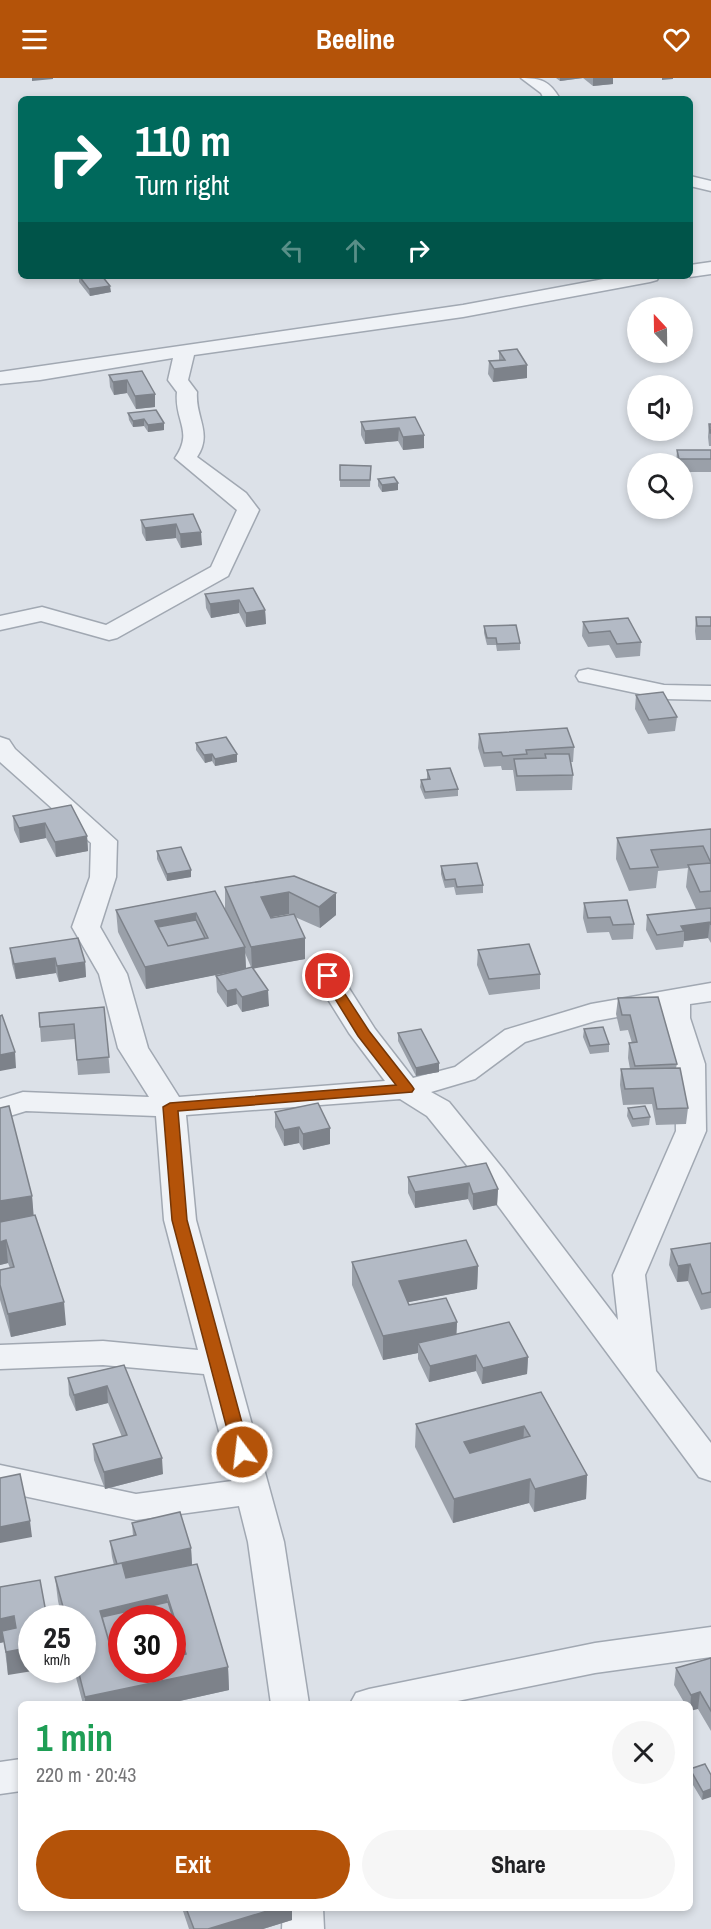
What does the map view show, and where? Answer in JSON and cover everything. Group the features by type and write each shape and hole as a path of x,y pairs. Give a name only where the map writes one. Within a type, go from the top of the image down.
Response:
{"street":[{"path":"529,78 547,90 550,96"},
{"path":"693,182 711,186"},
{"path":"693,271 711,268"},
{"path":"0,378 463,311 634,279"},
{"path":"0,622 42,614 109,633 220,571 248,510 238,498 186,458 194,446 195,435 186,405 187,392 178,380 185,350"},
{"path":"588,676 664,692 711,693"},
{"path":"0,745 6,754 104,840 103,877 86,927 113,974 133,1047 170,1107 180,1220 266,1542 290,1701"},
{"path":"328,976 363,1033 406,1089 438,1109 493,1177 711,1468"},
{"path":"0,1110 23,1101 170,1107 406,1089 465,1073 516,1036 591,1013 711,992"},
{"path":"640,1375 629,1275 691,1131 690,1064 676,1018 675,998"},
{"path":"0,1357 103,1353 218,1363"},
{"path":"0,1478 136,1507 252,1491"},
{"path":"384,1701 595,1658 711,1642"},
{"path":"0,1778 18,1775"},
{"path":"303,1911 303,1929"}],"building":[{"path":"81,279 104,279 110,286 89,289"},
{"path":"517,349 527,365 494,369 489,361 505,360 499,351"},
{"path":"142,371 155,394 135,396 127,380 113,382 109,375"},
{"path":"156,410 164,423 148,425 144,419 133,421 128,413"},
{"path":"415,417 424,435 403,437 399,428 365,431 361,422"},
{"path":"677,450 711,450 711,459 693,459 693,453 678,453"},
{"path":"340,465 371,466 370,480 340,480"},
{"path":"394,477 398,483 382,485 378,479"},
{"path":"193,514 201,532 180,534 176,524 145,528 141,520"},
{"path":"253,588 265,610 246,613 239,600 210,604 205,594"},
{"path":"696,617 711,617 711,626 697,626"},
{"path":"628,618 641,642 617,644 610,631 589,633 583,622"},
{"path":"516,625 520,643 497,644 496,638 487,638 484,626"},
{"path":"663,692 677,717 649,720 636,695"},
{"path":"567,728 574,747 526,750 527,754 503,756 501,752 484,753 479,734"},
{"path":"226,737 237,754 215,759 212,754 204,755 196,743"},
{"path":"545,754 569,754 573,775 517,776 514,759 546,758"},
{"path":"450,768 458,789 425,792 421,780 430,779 427,770"},
{"path":"71,805 87,836 55,842 45,823 19,828 13,816"},
{"path":"711,829 711,863 703,846 651,850 658,867 630,869 617,838"},
{"path":"181,847 191,870 167,874 157,851"},
{"path":"477,863 483,885 457,887 455,879 445,880 441,866"},
{"path":"711,863 711,891 700,892 688,865"},
{"path":"294,876 336,893 319,907 289,892 261,897 271,918 294,914 305,938 251,947 225,887"},
{"path":"215,891 245,947 145,967 116,910","holes":["196,913 208,938 168,946 155,921"]},
{"path":"627,900 634,924 613,925 610,917 588,918 584,903"},
{"path":"711,908 711,925 710,922 681,926 684,931 657,935 647,915"},
{"path":"196,920 205,938 168,946 158,927"},
{"path":"78,938 85,962 57,966 55,958 14,964 10,948"},
{"path":"529,944 540,974 489,979 478,950"},
{"path":"252,967 268,990 242,997 236,989 227,991 216,976"},
{"path":"658,997 677,1064 635,1066 629,1043 637,1042 630,1015 622,1015 618,998"},
{"path":"104,1007 109,1057 77,1060 74,1024 40,1027 39,1013"},
{"path":"2,1015 15,1052 0,1055 0,1016"},
{"path":"603,1027 609,1044 590,1046 584,1029"},
{"path":"421,1029 439,1063 416,1068 398,1033"},
{"path":"680,1068 688,1108 657,1109 653,1088 625,1089 621,1069"},
{"path":"318,1103 330,1128 303,1134 299,1127 284,1130 275,1112"},
{"path":"9,1106 32,1196 0,1201 0,1108"},
{"path":"645,1106 650,1117 633,1119 628,1108"},
{"path":"486,1163 498,1189 473,1194 469,1183 415,1192 408,1177"},
{"path":"35,1215 64,1302 8,1314 0,1285 0,1270 14,1267 6,1240 0,1242 0,1222"},
{"path":"466,1240 478,1266 399,1281 409,1305 446,1298 457,1322 383,1336 352,1262"},
{"path":"711,1243 711,1292 702,1294 690,1264 678,1266 671,1249"},
{"path":"509,1322 528,1357 483,1368 476,1355 430,1366 418,1343"},
{"path":"124,1365 162,1458 104,1472 93,1444 127,1435 107,1386 74,1395 68,1378"},
{"path":"541,1392 587,1475 535,1489 530,1479 454,1499 416,1424","holes":["524,1426 530,1436 470,1453 464,1442"]},
{"path":"20,1474 30,1521 0,1527 0,1478"},
{"path":"180,1512 191,1548 117,1564 110,1541 136,1535 132,1523"},
{"path":"122,1563 126,1578 197,1564 228,1667 186,1676 186,1605 170,1605 167,1595 125,1605 108,1605 108,1609 100,1611 108,1638 108,1683 152,1683 85,1697 81,1683 96,1683 96,1605 63,1605 55,1577"},
{"path":"40,1580 45,1605 18,1605 18,1650 6,1652 2,1631 16,1628 14,1616 0,1619 0,1587"},
{"path":"108,1616 108,1638 102,1617"},
{"path":"711,1658 711,1711 700,1692 691,1695 676,1668"},
{"path":"705,1764 711,1775 711,1789 703,1792 693,1774 693,1768"},
{"path":"187,1911 267,1911 208,1929 194,1929"}],"route":[{"path":"242,1452 180,1220 170,1107 406,1089 363,1033 328,976"}]}
